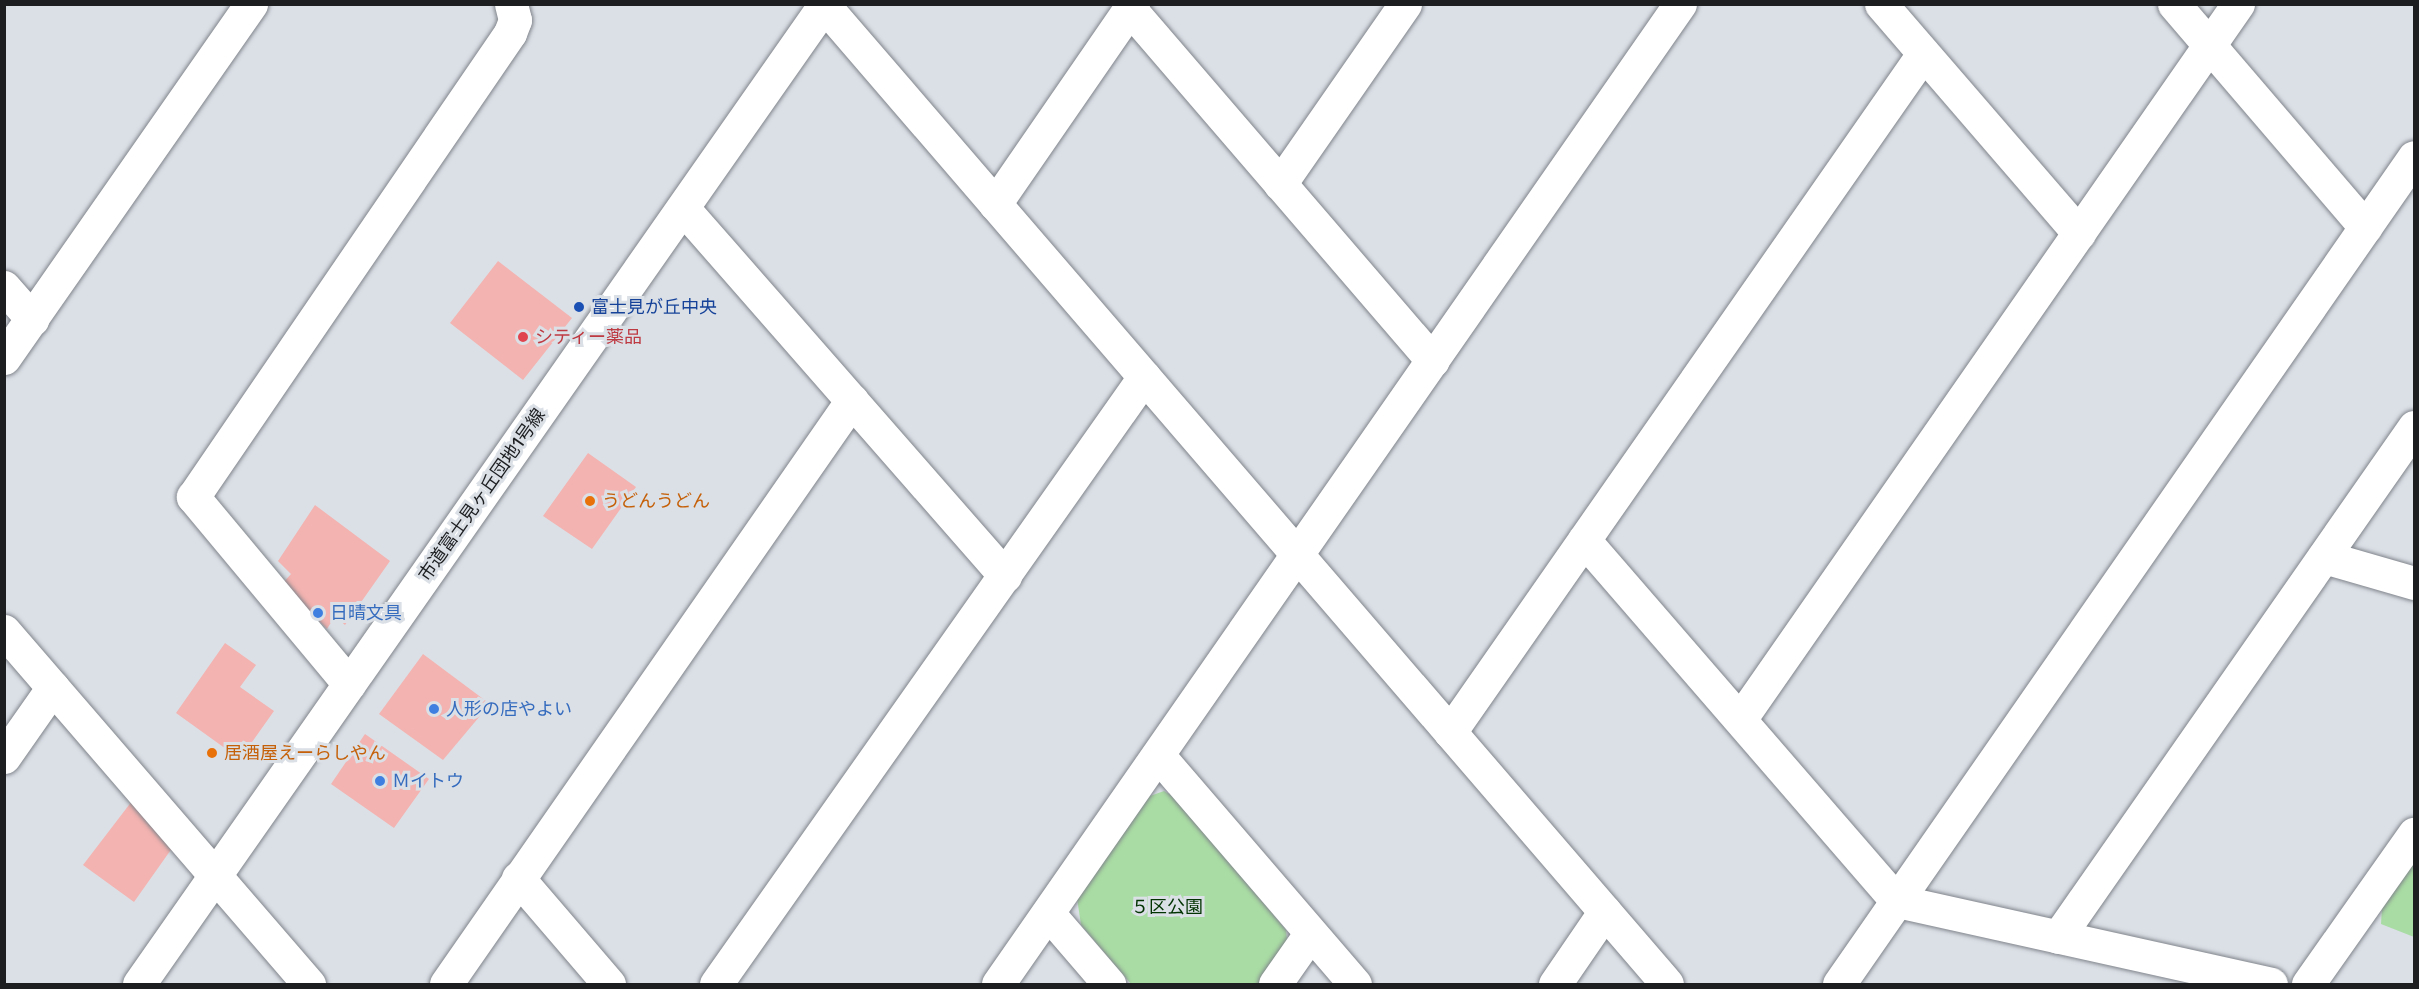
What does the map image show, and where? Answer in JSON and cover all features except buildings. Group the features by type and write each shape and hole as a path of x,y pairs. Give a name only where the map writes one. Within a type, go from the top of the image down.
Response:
{"street":[{"path":"4,358 251,4"},
{"path":"349,684 193,497 510,33 514,20 511,4"},
{"path":"1280,184 1405,4"},
{"path":"998,984 1680,4"},
{"path":"1881,4 2079,233"},
{"path":"2174,4 2365,227"},
{"path":"1741,718 2238,4"},
{"path":"824,5 1668,984"},
{"name":"市道富士見ヶ丘団地1号線","path":"139,984 824,5"},
{"path":"995,204 1132,7 1432,361"},
{"path":"1450,732 1923,54"},
{"path":"1839,984 2415,157"},
{"path":"683,208 1005,576"},
{"path":"4,287 32,319"},
{"path":"716,984 1144,377"},
{"path":"446,984 852,400"},
{"path":"2058,937 2415,427"},
{"path":"1584,540 1898,901 2271,984"},
{"path":"2324,556 2415,584"},
{"path":"4,631 309,984"},
{"path":"4,757 53,687"},
{"path":"1158,755 1355,984"},
{"path":"2308,984 2415,834"},
{"path":"518,878 609,984"},
{"path":"1555,984 1605,911"},
{"path":"1048,913 1109,984"},
{"path":"1275,984 1310,934"}],"green space":[{"name":"５区公園","path":"1164,791 1177,799 1286,930 1288,950 1263,984 1131,984 1081,925 1077,898 1150,796"},
{"path":"2414,834 2414,937 2381,924 2383,891"}],"place":[{"name":"富士見が丘中央","path":"579,307"},
{"name":"シティー薬品","path":"523,337"},
{"name":"うどんうどん","path":"590,501"},
{"name":"日晴文具","path":"318,613"},
{"name":"人形の店やよい","path":"434,709"},
{"name":"居酒屋えーらしやん","path":"212,753"},
{"name":"Ｍイトウ","path":"380,781"}]}
